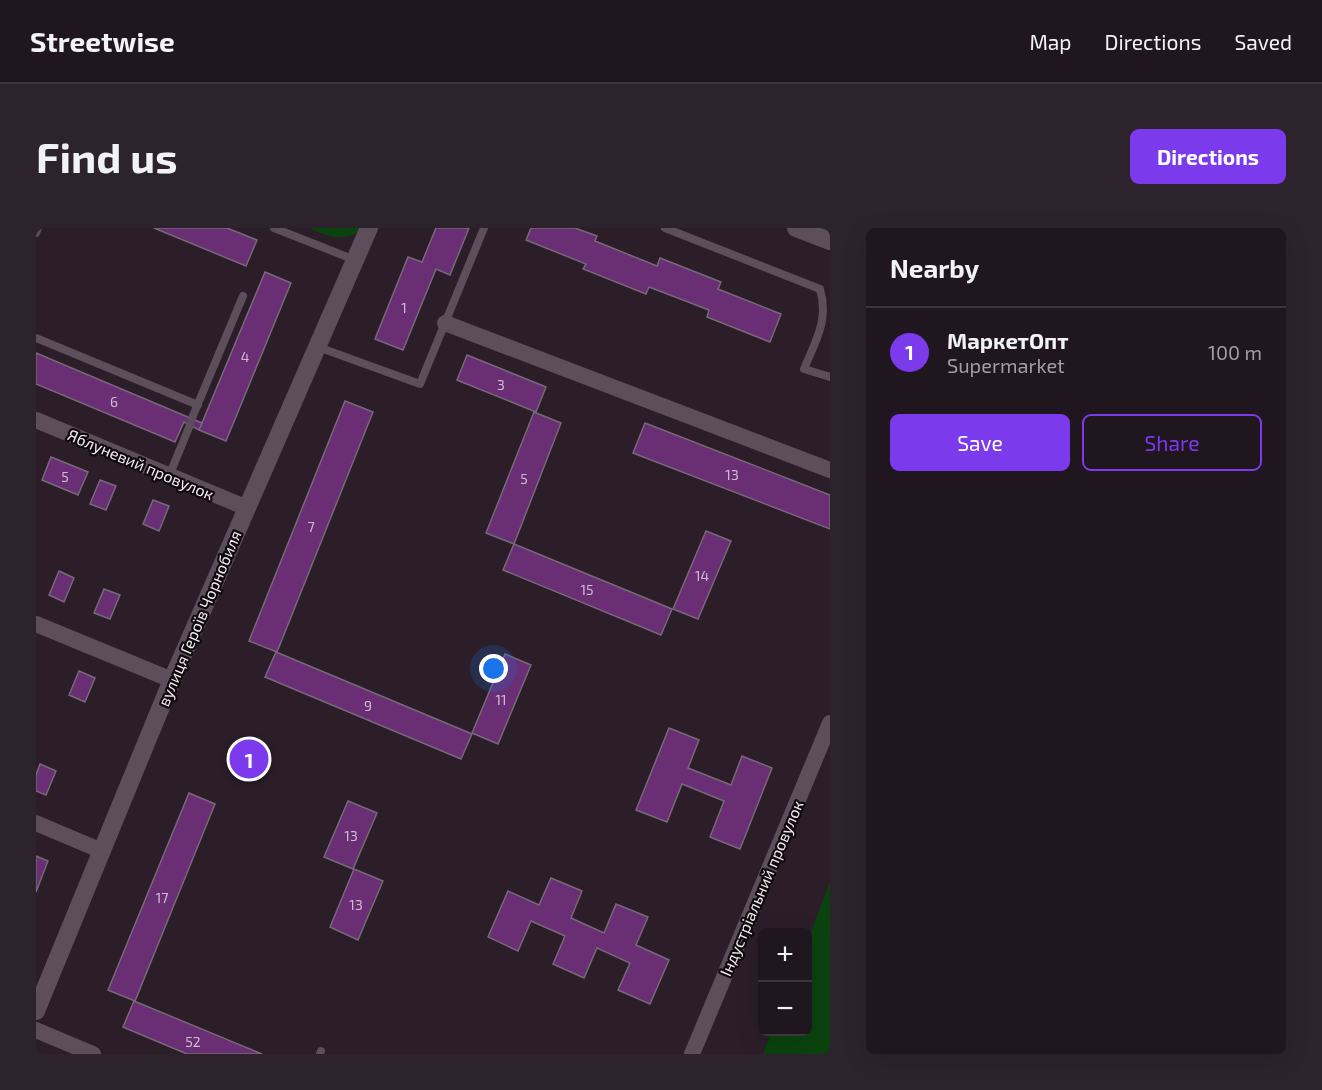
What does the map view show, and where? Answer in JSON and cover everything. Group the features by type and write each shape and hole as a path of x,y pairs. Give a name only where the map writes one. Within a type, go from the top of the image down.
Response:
{"street":[{"name":"вулиця Героїв Чорнобиля","path":"36,1011 172,680 369,228"},
{"path":"796,228 830,241"},
{"path":"445,322 830,470"},
{"name":"Яблуневий провулок","path":"36,420 247,508"},
{"path":"36,624 172,680"},
{"name":"Індустріальний провулок","path":"692,1054 830,723"},
{"path":"36,823 102,850"},
{"path":"36,1030 93,1054"}],"lane":[{"path":"36,233 38,228"},
{"path":"274,228 355,261"},
{"path":"318,347 420,384 484,228"},
{"path":"665,228 820,289 825,304 824,319 804,369 830,377"},
{"path":"169,476 243,296"},
{"path":"36,338 198,405"}],"green space":[{"path":"309,228 361,228 360,232 339,238"},
{"path":"830,882 830,1054 763,1054 770,1036 812,1036 812,929"}],"building":[{"path":"154,228 227,228 257,240 246,266"},
{"path":"436,228 469,228 450,275 436,269 403,350 375,339 408,257 422,262"},
{"path":"531,228 575,228 597,236 595,241 657,266 660,258 721,282 718,289 781,314 770,342 707,317 709,310 649,287 646,294 583,269 586,264 526,240"},
{"path":"265,272 291,283 226,441 199,430"},
{"path":"36,353 202,423 199,430 184,422 175,442 36,384"},
{"path":"467,355 546,387 536,412 457,380"},
{"path":"345,401 373,412 277,652 249,641"},
{"path":"534,412 561,423 514,544 486,533"},
{"path":"645,423 830,495 830,529 633,453"},
{"path":"51,457 88,472 78,495 42,480"},
{"path":"100,480 116,486 106,510 90,504"},
{"path":"153,500 169,506 159,531 143,524"},
{"path":"706,531 731,541 698,619 673,609"},
{"path":"514,544 672,609 661,635 503,570"},
{"path":"59,571 74,578 64,602 49,595"},
{"path":"104,589 120,595 110,619 94,613"},
{"path":"276,652 472,734 461,759 265,677"},
{"path":"505,654 531,665 498,744 472,733"},
{"path":"79,671 95,678 85,702 69,695"},
{"path":"669,728 699,740 688,768 731,785 742,756 772,768 740,849 710,837 724,801 682,784 667,822 636,810"},
{"path":"241,739 269,752 256,780 229,767"},
{"path":"40,764 56,771 46,795 36,791 36,775"},
{"path":"189,793 215,804 135,1001 108,990"},
{"path":"348,801 377,813 353,869 324,857"},
{"path":"36,856 48,861 36,892"},
{"path":"354,869 383,881 358,940 330,927"},
{"path":"551,878 582,891 571,918 604,933 616,904 648,917 636,945 669,960 650,1004 618,990 630,963 597,948 584,978 553,964 565,936 531,921 518,951 488,937 508,891 539,905"},
{"path":"134,1001 262,1054 187,1054 123,1027"}],"place":[{"name":"МаркетОпт","path":"249,759"}]}
